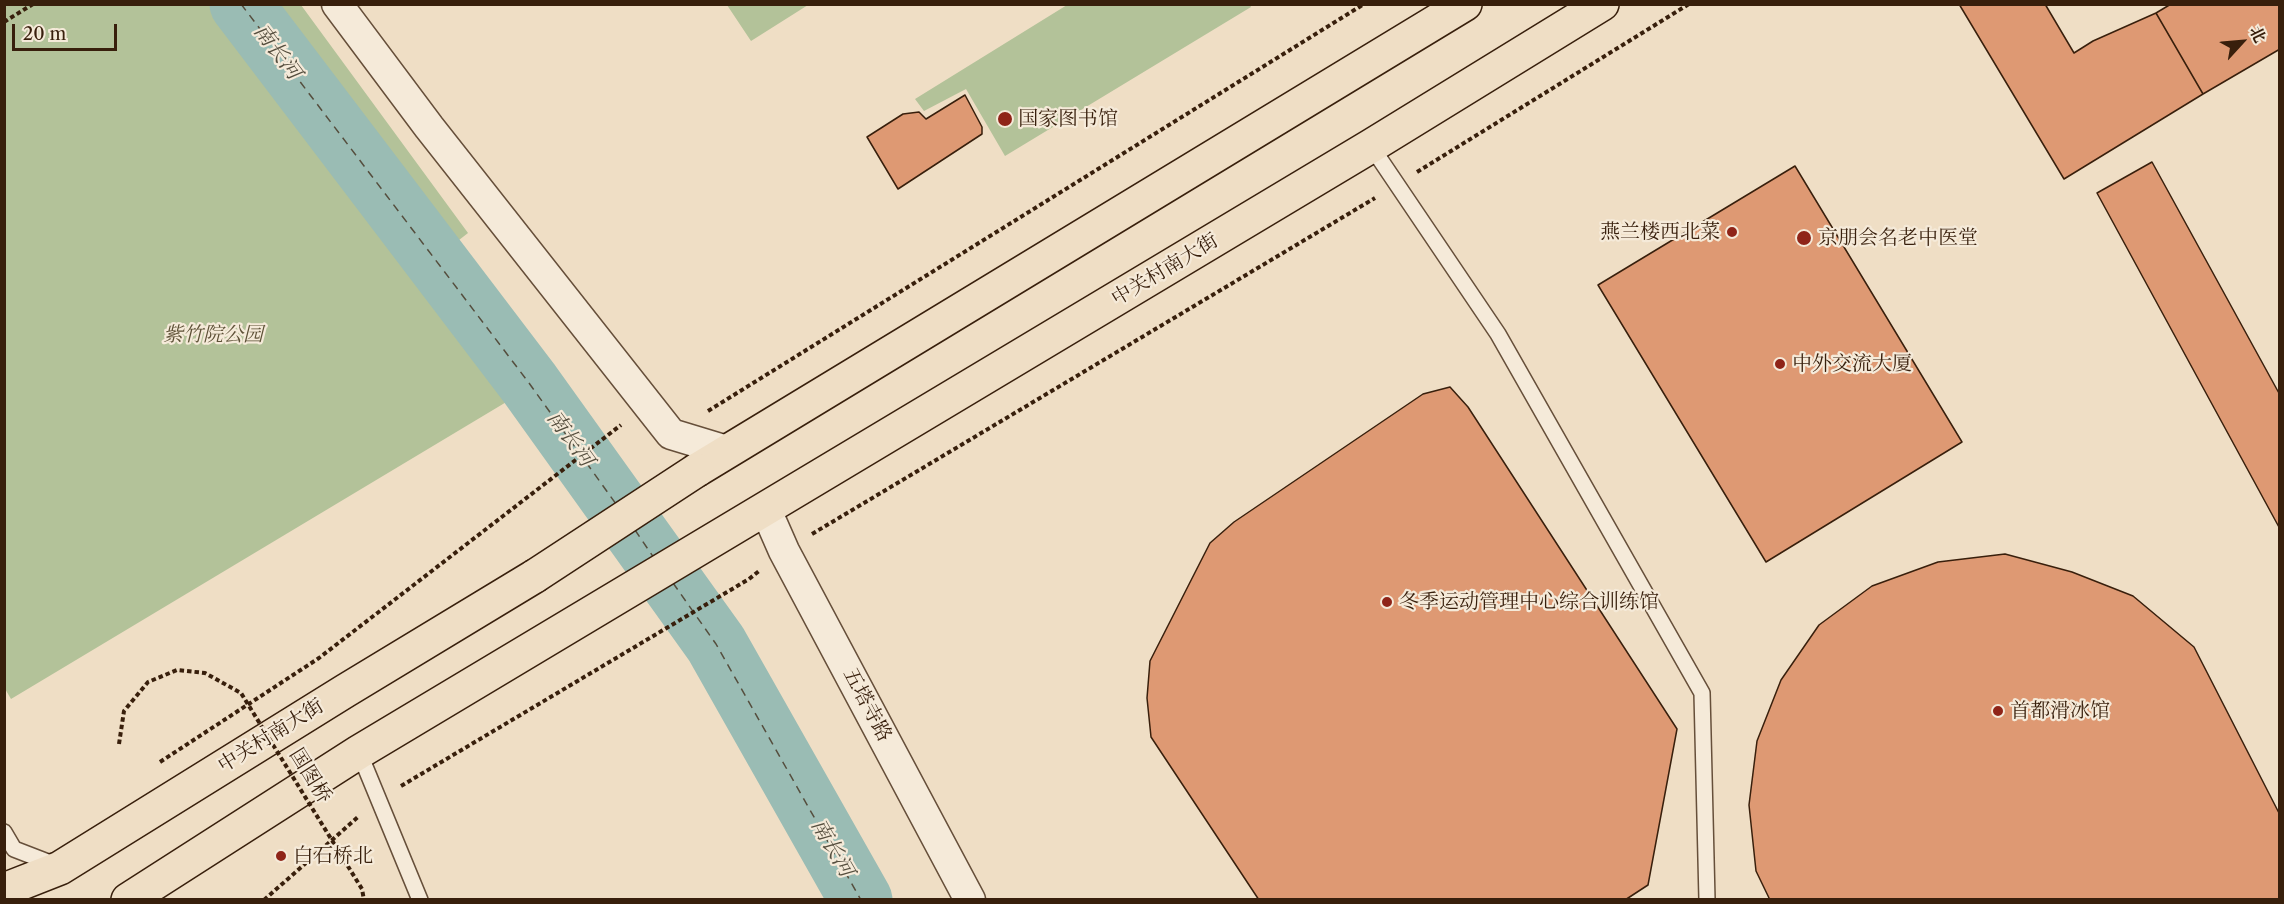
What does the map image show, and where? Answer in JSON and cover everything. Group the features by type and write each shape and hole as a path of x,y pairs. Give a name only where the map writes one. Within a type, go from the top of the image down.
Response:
{"main road":[{"path":"727,450 1465,4"},
{"name":"中关村南大街","path":"359,752 1371,146 1602,4"},
{"name":"中关村南大街","path":"4,890 60,867 535,576 727,450"},
{"path":"128,900 359,752"}],"street":[{"path":"337,4 436,136 671,434 727,450"},
{"name":"五塔寺路","path":"766,510 784,551 970,900"}],"lane":[{"path":"1371,146 1498,334 1702,693 1707,900"},
{"path":"359,752 420,900"},
{"path":"4,832 14,849 60,867"}],"path":[{"path":"4,22 33,4"},
{"path":"154,766 319,658 623,424 671,434 1364,4"},
{"path":"264,900 380,799 749,579 784,551 1397,184 1689,4"},
{"name":"国图桥","path":"119,744 124,711 148,682 167,674 177,670 205,672 241,693 362,888 364,900"}],"green space":[{"name":"紫竹院公园","path":"4,5 301,5 468,233 413,276 508,401 11,699 4,687"},
{"path":"727,5 808,5 751,41"},
{"path":"1067,5 1250,5 1251,7 1005,156 966,89 924,111 915,99"}],"building":[{"path":"1959,4 2045,4 2074,53 2093,41 2156,13 2203,94 2064,179"},
{"path":"2171,4 2280,4 2280,49 2203,94 2156,13"},
{"path":"965,95 982,127 982,134 898,189 867,137 903,114 919,112 926,119"},
{"path":"2152,162 2280,395 2280,529 2097,193"},
{"name":"中外交流大厦","path":"1795,166 1962,442 1766,562 1598,285"},
{"name":"冬季运动管理中心综合训练馆","path":"1450,387 1468,407 1677,729 1648,885 1625,900 1259,900 1151,737 1147,698 1150,661 1210,543 1234,522 1423,394"},
{"name":"首都滑冰馆","path":"2005,554 2072,572 2133,596 2194,647 2280,815 2280,900 1770,900 1756,871 1749,805 1757,741 1781,680 1819,625 1872,586 1938,562"}],"waterway":[{"name":"南长河","path":"241,4 529,383 716,644 861,900"}],"ferry route":[{"path":"241,4 529,383 616,504"},
{"path":"635,530 654,558"},
{"path":"673,583 716,644 861,900"}],"place":[{"name":"国家图书馆","path":"1005,119"},
{"name":"燕兰楼西北菜","path":"1732,232"},
{"name":"京朋会名老中医堂","path":"1804,238"},
{"name":"中外交流大厦","path":"1780,364"},
{"name":"冬季运动管理中心综合训练馆","path":"1387,602"},
{"name":"首都滑冰馆","path":"1998,711"},
{"name":"白石桥北","path":"281,856"}]}
